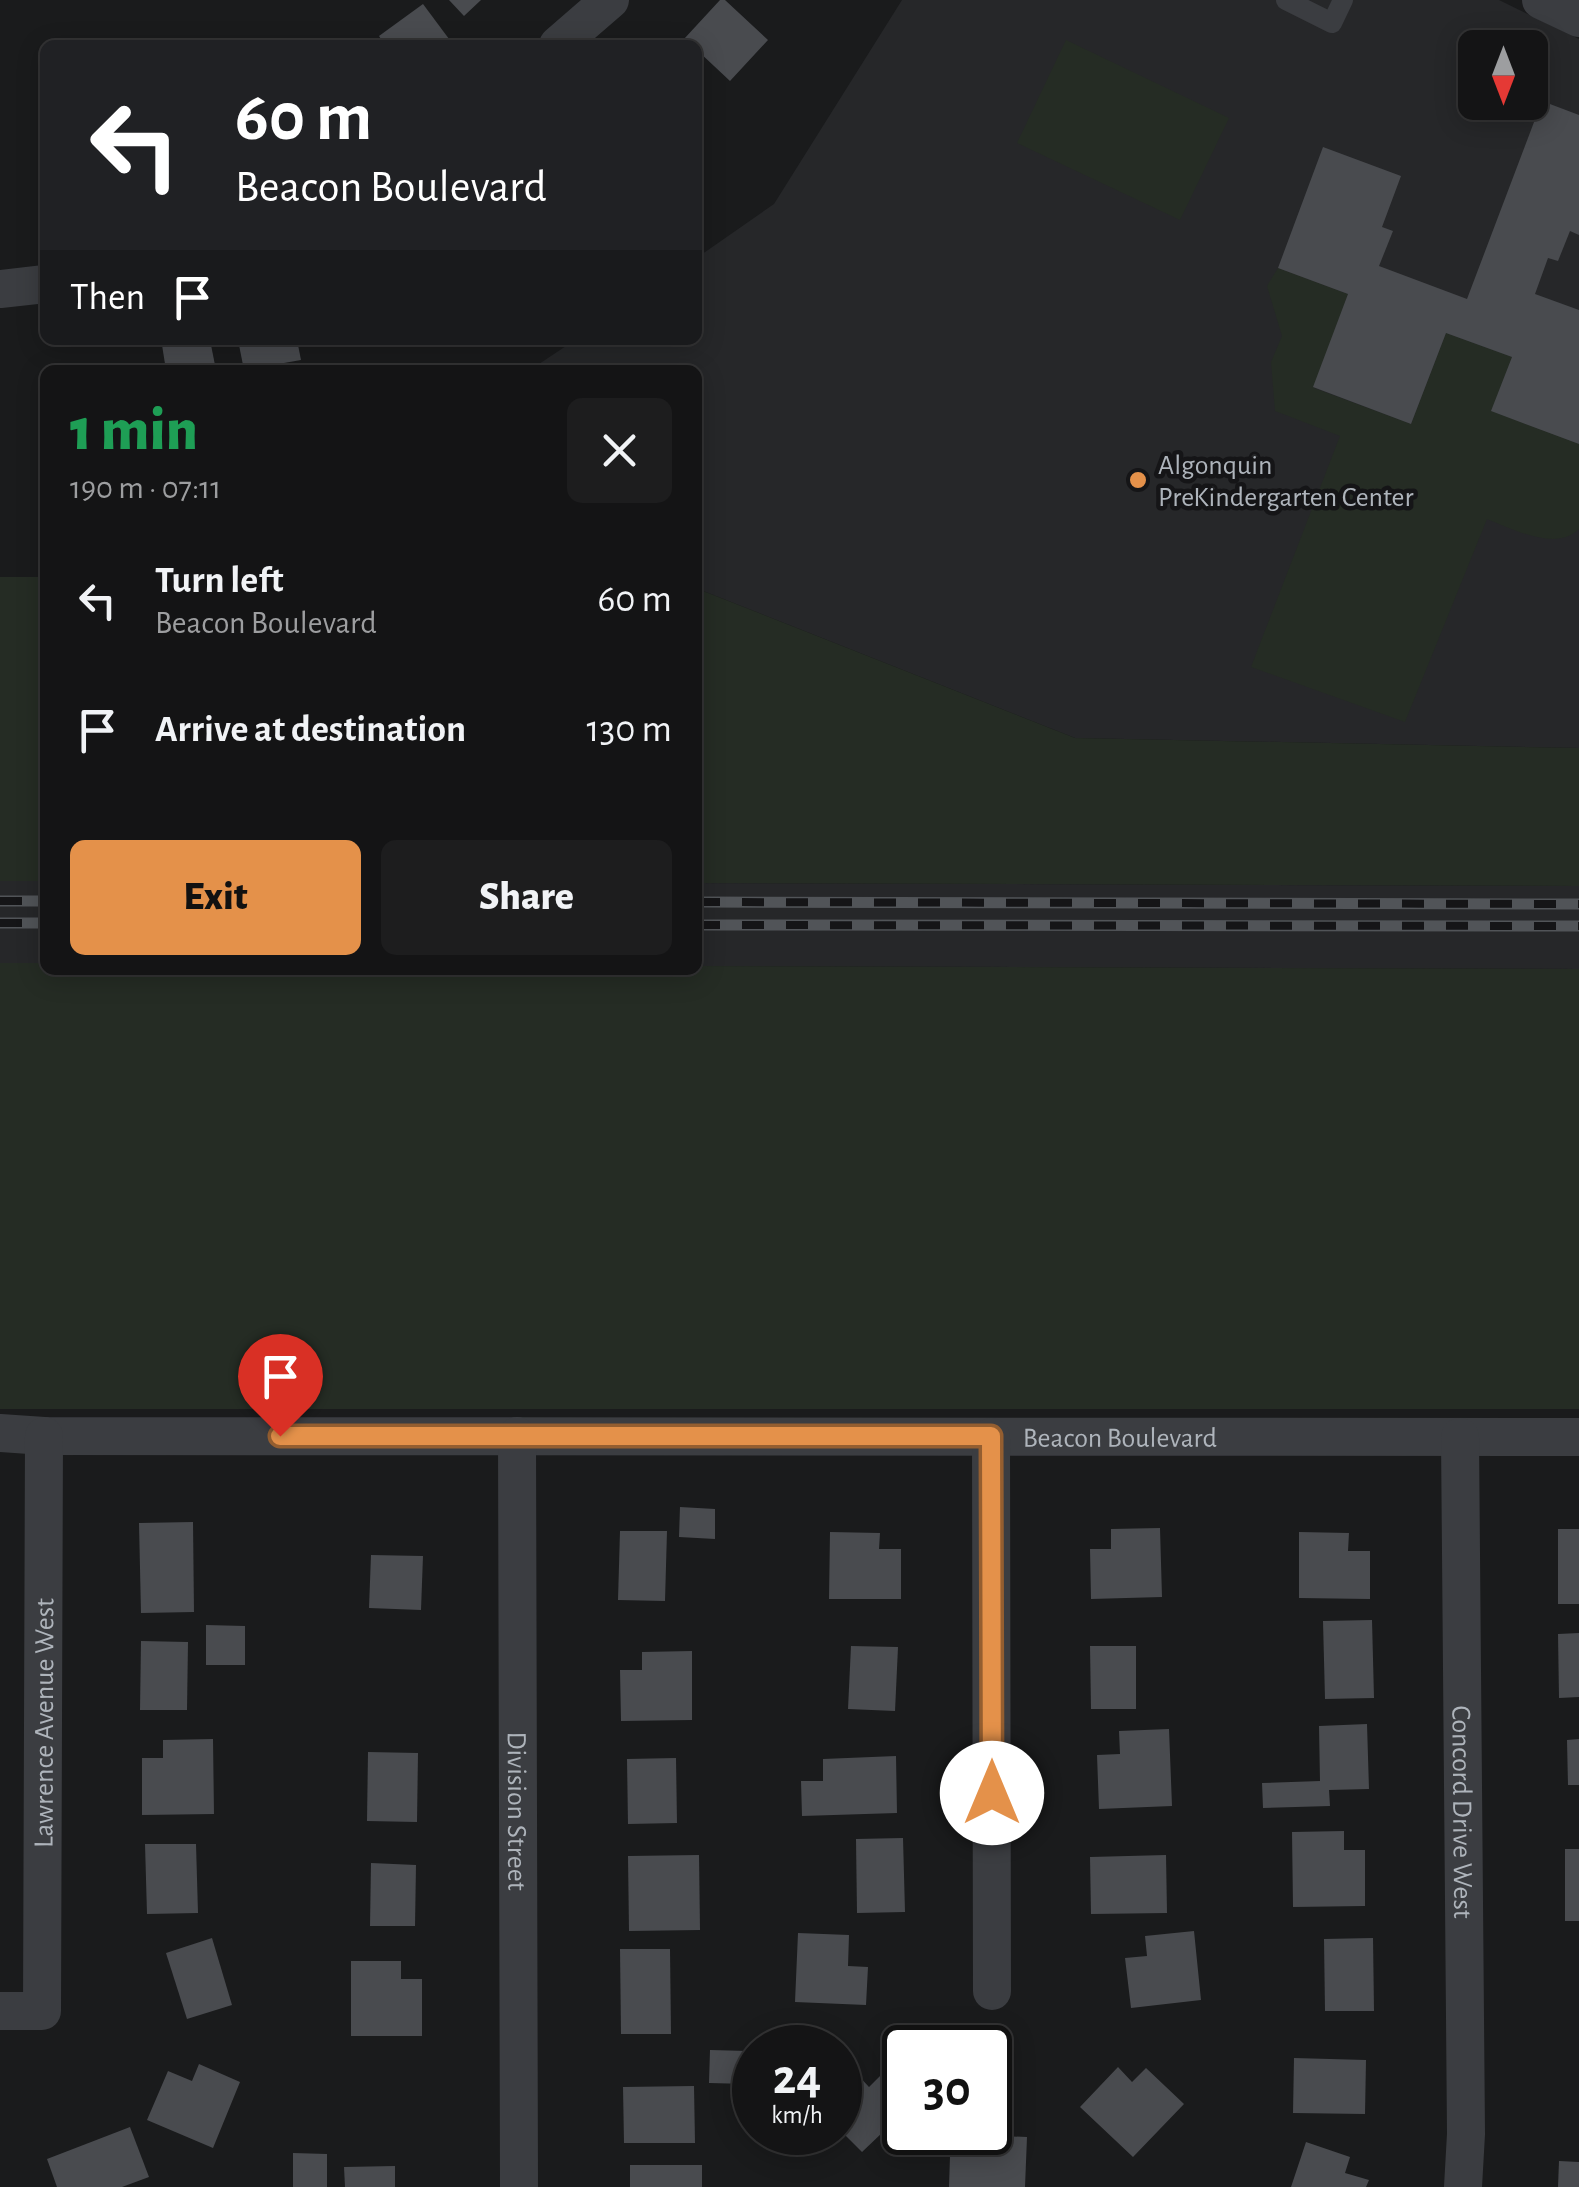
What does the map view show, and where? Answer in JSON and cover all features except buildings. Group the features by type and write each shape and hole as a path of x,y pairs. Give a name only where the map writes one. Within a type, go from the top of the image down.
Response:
{"street":[{"path":"564,40 610,0"},
{"path":"1541,0 1579,18"},
{"path":"0,290 40,285"},
{"name":"Beacon Boulevard","path":"0,1434 1579,1436"},
{"name":"Lawrence Avenue West","path":"0,2010 42,2011 44,1436"},
{"name":"Division Street","path":"517,1436 519,2187"},
{"path":"991,1436 992,1991"},
{"name":"Concord Drive West","path":"1460,1436 1466,2134 1462,2187"}],"lane":[{"path":"1286,0 1332,23 1343,0"}],"shaded area":[{"name":"Algonquin PreKindergarten Center","path":"902,0 1499,0 1579,39 1579,748 1075,738 702,591 702,365 538,365 568,345 702,345 702,254 774,204"},
{"path":"1066,40 1229,118 1180,220 1017,143"},
{"path":"1278,268 1348,294 1314,388 1411,424 1446,333 1512,357 1492,411 1579,444 1579,529 1569,536 1546,539 1487,519 1405,722 1251,667 1340,436 1275,411 1271,362 1282,336 1267,286"},
{"path":"0,577 40,577 40,881 0,881"},
{"path":"702,591 1075,738 1579,748 1579,886 702,883"},
{"path":"0,881 40,881 40,963 0,963"},
{"path":"702,883 1579,886 1579,969 702,966"},
{"path":"0,963 40,963 40,975 702,975 702,966 1579,969 1579,1409 0,1409"}],"railway":[{"path":"0,901 40,901"},
{"path":"702,902 1579,904"},
{"path":"0,923 40,923"},
{"path":"702,925 1579,926"}],"place":[{"name":"Algonquin PreKindergarten Center","path":"1138,480"}],"route":[{"path":"280,1436 991,1436 992,1793"}]}
